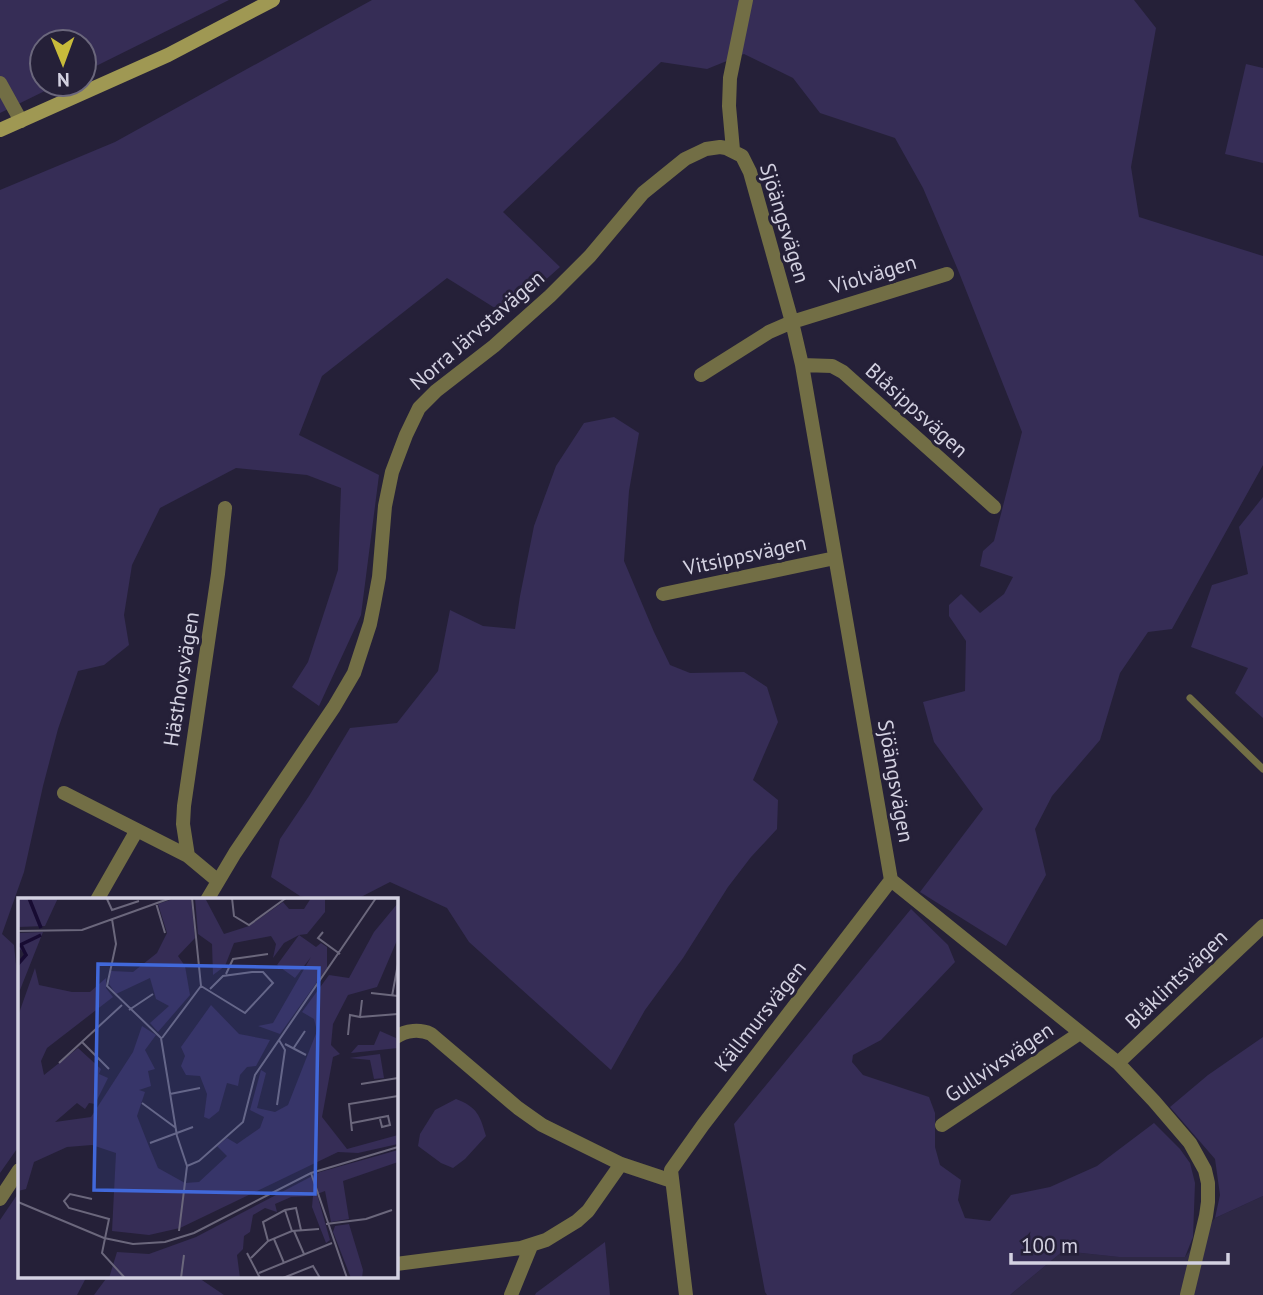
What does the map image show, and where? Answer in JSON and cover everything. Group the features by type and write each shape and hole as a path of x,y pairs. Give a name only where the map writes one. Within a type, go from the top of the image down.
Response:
{"street":[{"path":"0,130 168,55 273,0"},
{"path":"733,150 729,106 730,78 746,0"},
{"path":"0,83 21,121"},
{"name":"Norra Järvstavägen","path":"208,898 354,673 374,604 392,472 419,408 550,296 590,256 643,193 662,177 695,153 720,147 733,150"},
{"name":"Sjöängsvägen","path":"733,150 742,156 750,172 802,365 891,880"},
{"name":"Violvägen","path":"701,375 769,332 792,322 947,274"},
{"name":"Blåsippsvägen","path":"802,365 832,366 843,372 994,507"},
{"name":"Hästhovsvägen","path":"188,856 183,824 184,806 225,508"},
{"name":"Vitsippsvägen","path":"663,594 835,558"},
{"path":"64,793 188,856 218,881"},
{"path":"98,898 137,830"},
{"path":"891,880 1118,1063 1190,1143 1205,1170 1208,1192 1206,1216 1186,1295"},
{"name":"Källmursvägen","path":"671,1181 671,1170 676,1161 891,880"},
{"name":"Blåklintsvägen","path":"1118,1063 1263,926"},
{"path":"397,1036 416,1031 431,1034 542,1125 621,1164 671,1181 685,1295"},
{"name":"Gullvivsvägen","path":"942,1125 1080,1033"},
{"path":"397,1264 531,1246 561,1232 588,1212 621,1164"},
{"path":"0,1199 18,1172"},
{"path":"511,1295 531,1246"}],"lane":[{"path":"1190,698 1263,769"}],"shaded area":[{"path":"0,0 229,0 98,65 98,28 28,28 28,98 31,98 0,113"},
{"path":"372,0 1134,0 1156,28 1131,167 1139,217 1263,256 1263,465 1172,629 1148,632 1120,673 1100,740 1052,796 1035,829 1046,875 1006,946 920,892 983,809 934,742 923,702 965,691 966,641 949,616 949,605 961,594 980,613 1004,594 1013,577 980,566 983,551 994,541 1022,432 923,188 895,138 820,113 793,78 744,54 707,69 661,62 503,212 560,267 506,315 447,278 322,376 299,435 379,475 361,615 319,706 292,687 308,662 338,570 341,488 307,475 236,468 160,508 132,565 124,615 129,645 104,665 78,671 58,729 24,872 2,934 14,945 18,984 18,1147 0,1173 0,190 115,142"},
{"path":"1246,64 1263,68 1263,163 1225,154"},
{"path":"614,417 639,433 629,491 624,561 670,665 690,673 744,672 767,687 778,722 753,780 778,800 777,829 728,887 683,958 645,1010 611,1070 469,942 447,908 390,882 359,898 308,898 300,896 271,877 280,839 350,728 397,723 438,671 450,610 483,626 515,629 534,526 556,466 584,423"},
{"path":"1263,497 1263,718 1235,693 1248,668 1191,647 1212,585 1248,574 1239,527"},
{"path":"911,909 948,945 955,962 881,1040 853,1055 852,1062 863,1075 929,1097 935,1113 935,1147 940,1165 961,1180 958,1200 965,1218 990,1221 1011,1195 1050,1187 1097,1166 1154,1123 1190,1163 1195,1183 1193,1237 1185,1257 1119,1257 1063,1251 1010,1295 767,1295 734,1124"},
{"path":"1263,1037 1263,1196 1215,1218 1220,1195 1215,1159 1170,1107 1208,1075"},
{"path":"456,1099 469,1105 477,1113 486,1136 453,1168 441,1163 418,1146 420,1134 435,1110"},
{"path":"18,1193 18,1278 86,1278 77,1295 0,1295 0,1220"},
{"path":"1263,1196 1263,1295 1010,1295 1063,1251 1120,1257 1185,1257 1215,1218"},
{"path":"605,1242 610,1295 535,1295 536,1293"},
{"path":"107,1278 199,1278 224,1295 94,1295"}]}
